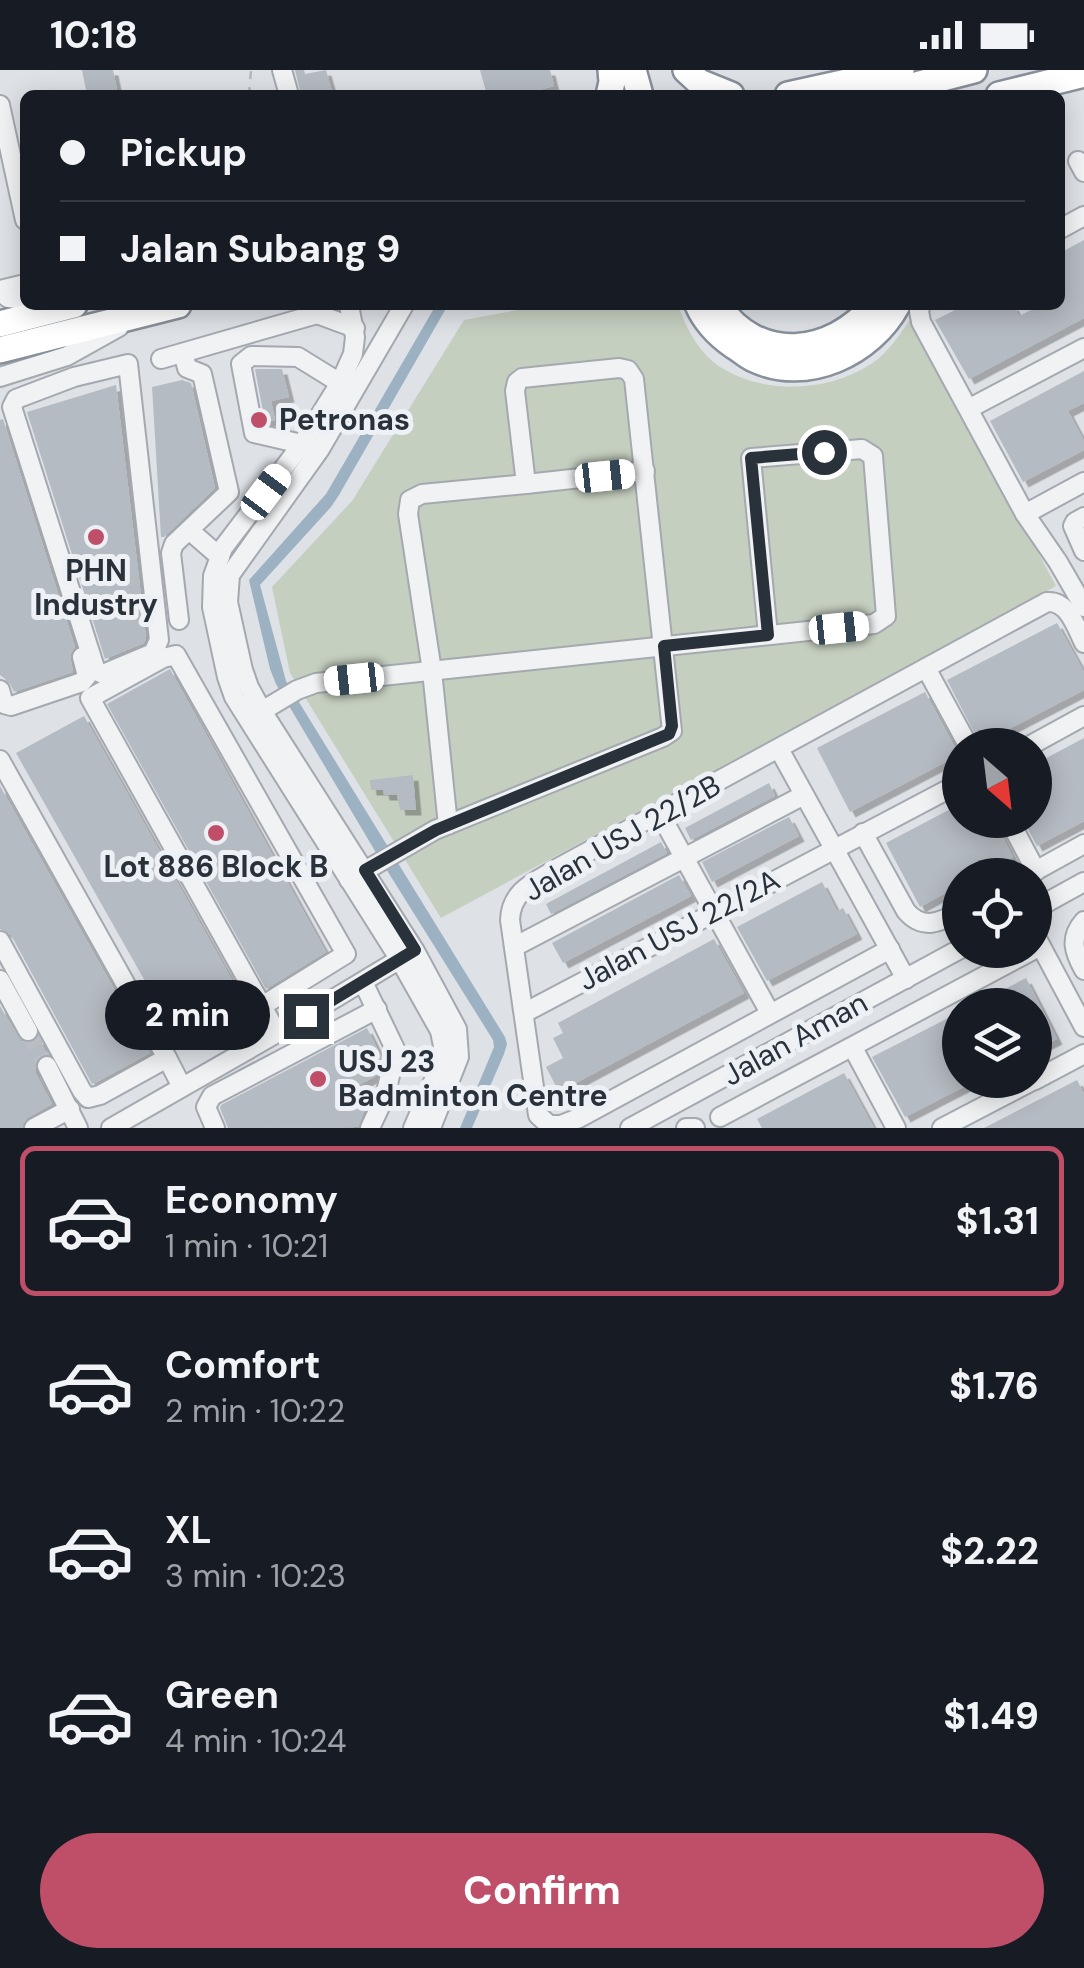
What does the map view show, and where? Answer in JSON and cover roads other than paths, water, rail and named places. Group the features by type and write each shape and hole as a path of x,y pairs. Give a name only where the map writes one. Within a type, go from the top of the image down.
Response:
{"highway":[{"path":"686,70 699,82 719,90"},
{"path":"834,90 902,70"},
{"path":"896,90 974,70"},
{"path":"1028,90 1084,74"},
{"path":"0,324 54,310"},
{"path":"0,350 158,310"},
{"path":"701,310 711,326 798,348 842,334 870,310"},
{"path":"720,310 732,334 755,360 805,367 851,353 870,340 894,310"}],"street":[{"path":"0,106 20,197"},
{"path":"349,384 355,328 350,310"},
{"path":"401,310 349,384 230,575 228,602 249,688 362,872 407,955 457,1030 460,1058 431,1128"},
{"path":"919,310 1025,514 1084,607"},
{"path":"161,359 317,314 355,328"},
{"path":"0,377 68,356 138,315"},
{"path":"970,408 1084,348"},
{"path":"179,620 171,552 174,544 229,492 202,374 187,368 183,353"},
{"path":"68,356 74,377"},
{"path":"311,446 254,433 242,364 250,356 298,357 349,384"},
{"path":"128,364 159,640 153,653 103,674 96,671 12,412 16,399 74,377 128,364"},
{"path":"362,872 448,825 669,734 672,726 633,374 619,368 528,376 517,382 526,484"},
{"path":"0,407 87,676 82,682 11,706 4,704 0,690"},
{"path":"311,446 229,540 213,576 212,606 226,677 246,720 362,872"},
{"path":"262,711 316,683 874,624 886,616 873,456 862,449 751,458 768,635"},
{"path":"448,825 432,671 408,514 410,500 422,494 645,471"},
{"path":"1025,514 1084,482"},
{"path":"1084,517 1073,526 1084,551"},
{"path":"196,523 229,540"},
{"path":"196,523 220,557"},
{"name":"Jalan USJ 22/2B","path":"770,1013 579,1118 548,1125 538,1115 534,1098 510,910 519,892 558,868 1046,602 1056,601 1062,606 1084,643"},
{"path":"262,1006 346,954 176,655 163,658 90,698 277,1033"},
{"path":"926,668 959,728"},
{"path":"1052,734 1084,716"},
{"path":"779,750 906,978"},
{"path":"0,760 182,1088"},
{"name":"Jalan USJ 22/2A","path":"524,1012 942,791"},
{"path":"514,947 804,795"},
{"path":"660,814 770,1013 890,949"},
{"path":"863,832 913,919 921,924 942,919"},
{"path":"1052,862 1084,844"},
{"path":"1052,900 1084,882"},
{"path":"1084,921 1075,934 1074,950 1084,970"},
{"path":"0,941 88,1098 167,1058"},
{"path":"111,1128 407,955"},
{"path":"407,955 443,1046 442,1061 413,1128"},
{"name":"Jalan Aman","path":"630,1128 942,959"},
{"path":"705,1088 724,1122 995,968"},
{"path":"1049,968 1084,1027"},
{"path":"0,980 28,1032"},
{"path":"363,982 396,1051 385,1096 370,1128"},
{"path":"215,1128 206,1107 212,1096 377,1010"},
{"path":"854,1048 896,1128"},
{"path":"1052,1071 1084,1054"},
{"path":"47,1066 78,1128"},
{"path":"942,1128 1000,1098"},
{"path":"34,1128 70,1109"},
{"path":"686,1128 695,1128"}],"water":[{"path":"433,310 445,310 331,507 260,585 286,681 505,1037 504,1054 472,1128 460,1128 494,1047 493,1040 276,684 249,580 326,494"}],"tunnel":[{"path":"28,1031 47,1066"}],"place":[{"name":"Petronas","path":"259,420"},
{"name":"PHN Industry","path":"96,537"},
{"name":"Lot 886 Block B","path":"216,833"},
{"name":"USJ 23 Badminton Centre","path":"318,1079"}]}
